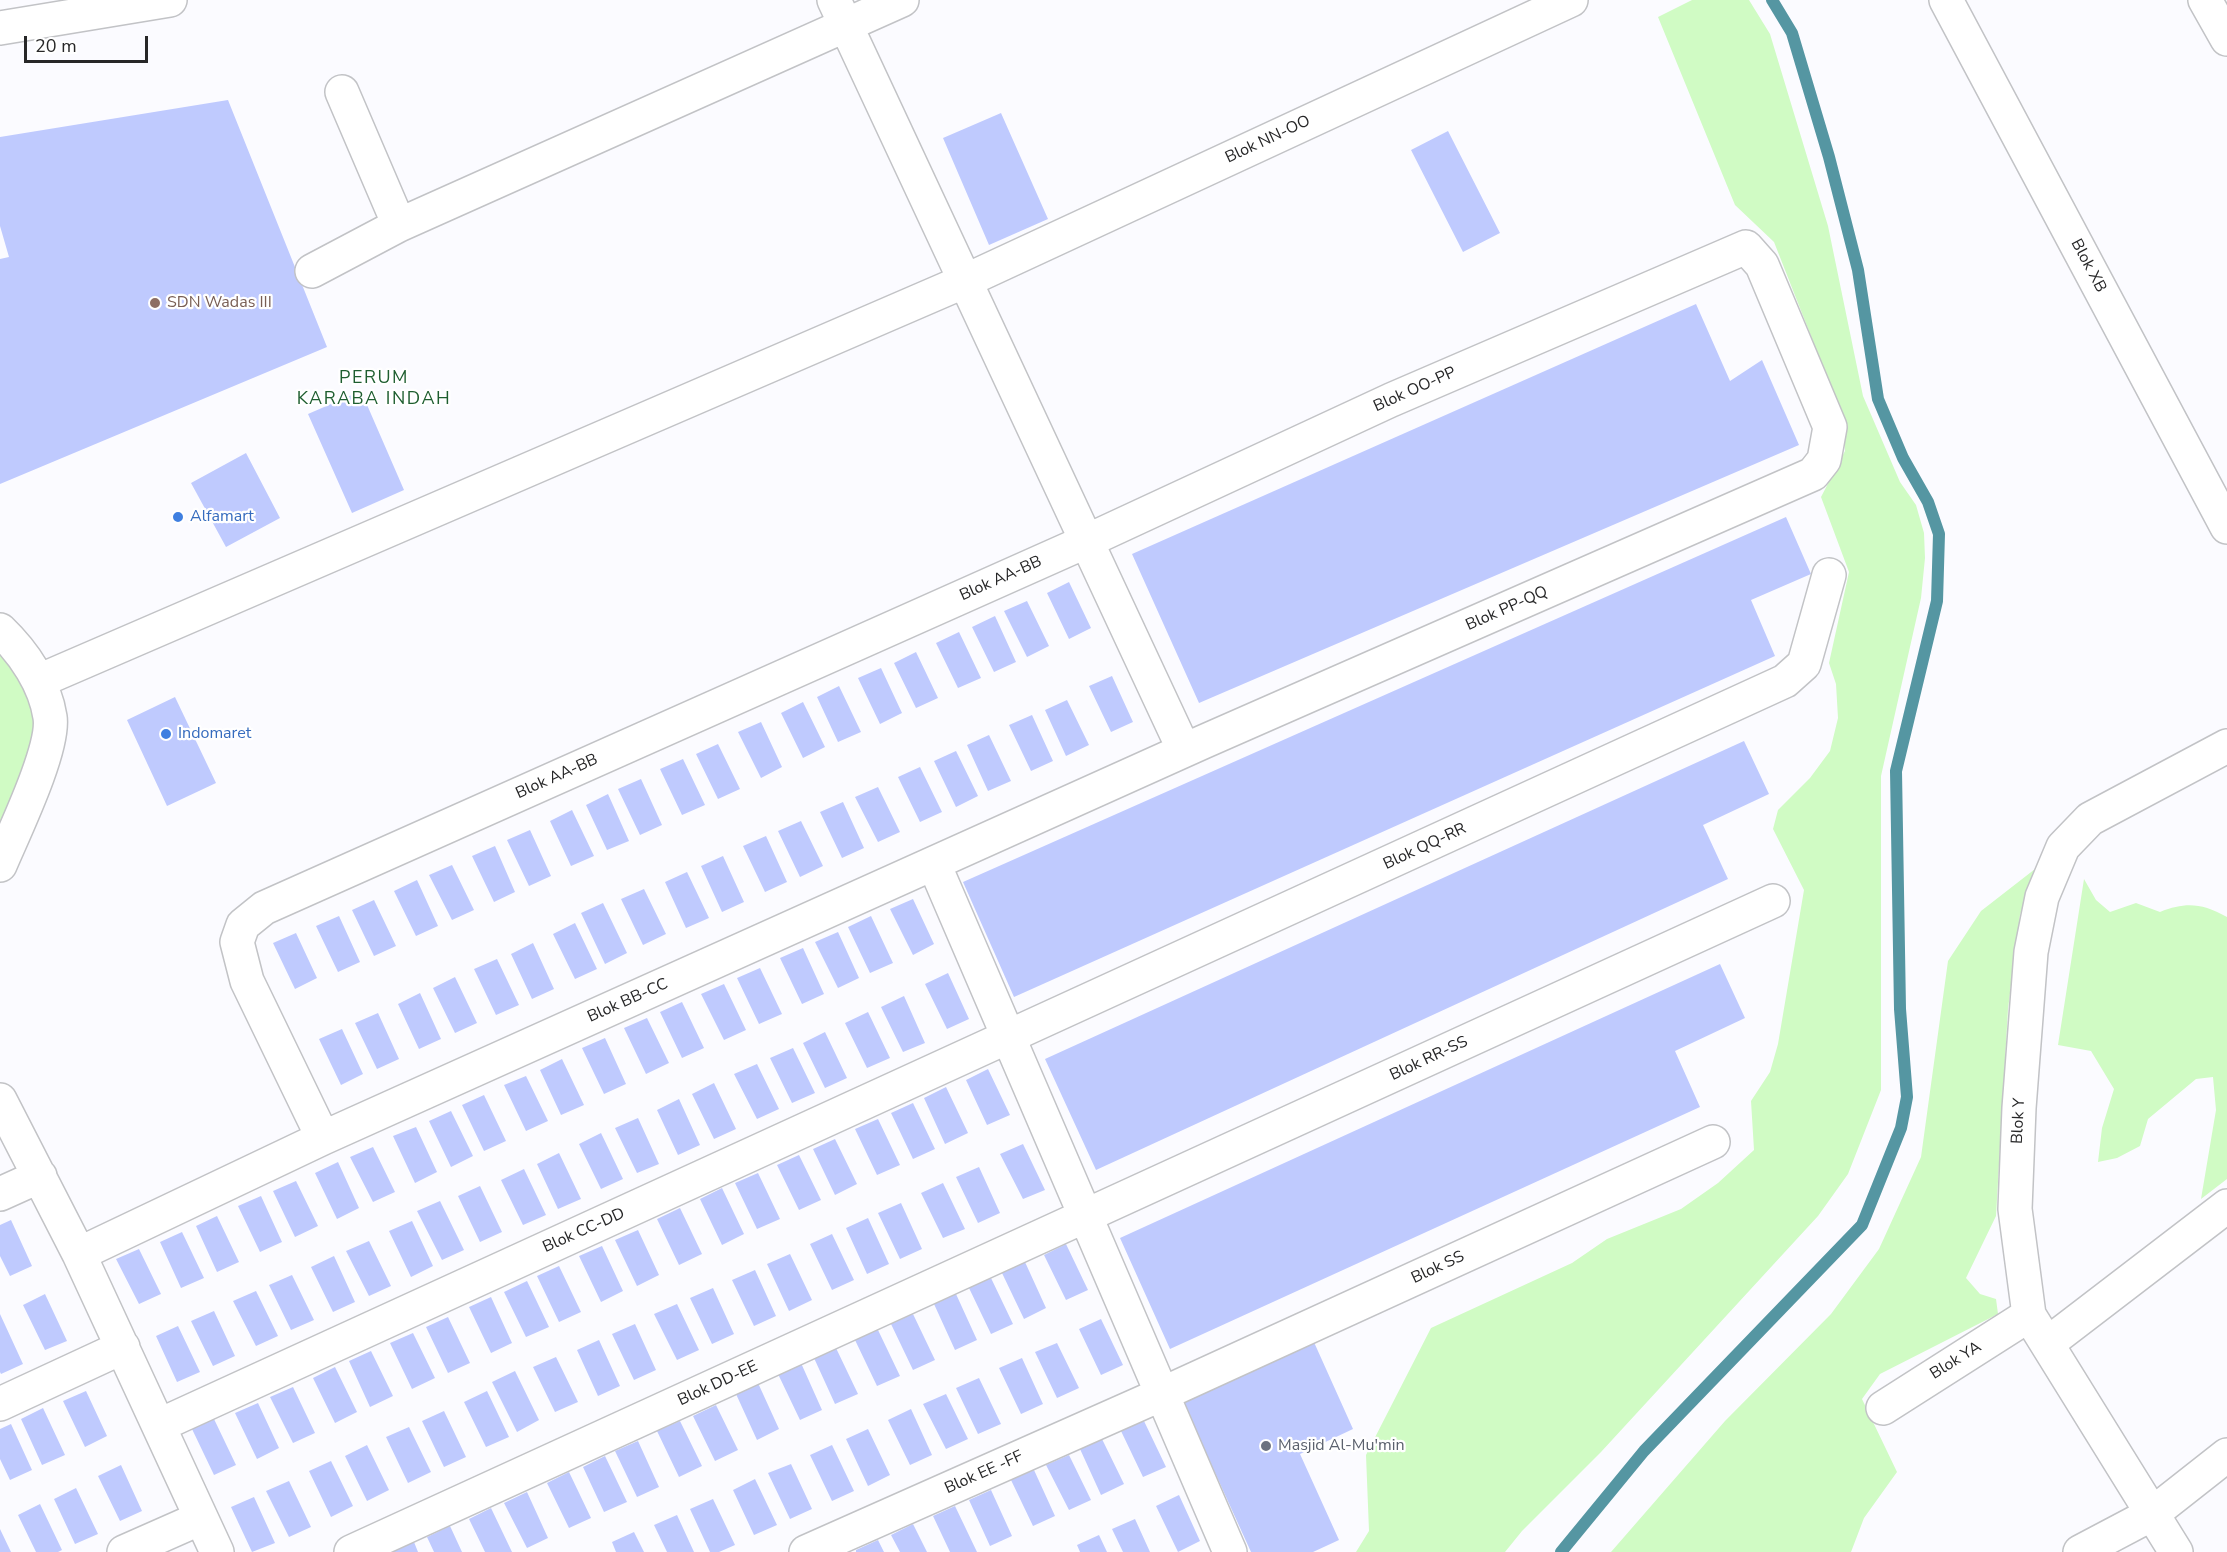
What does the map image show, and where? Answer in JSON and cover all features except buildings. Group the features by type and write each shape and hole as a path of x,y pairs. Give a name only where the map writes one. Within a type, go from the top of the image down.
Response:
{"street":[{"path":"0,28 170,0"},
{"path":"312,271 399,225 840,13 902,0"},
{"name":"Blok NN-OO","path":"39,681 965,281 1571,0"},
{"path":"2205,0 2227,39"},
{"name":"Blok XB","path":"1951,2 2227,527"},
{"path":"840,13 1184,750"},
{"path":"342,92 399,225"},
{"name":"Blok PP-QQ","path":"934,864 1184,750 1813,474 1824,460 1830,427 1762,265 1746,247"},
{"name":"Blok OO-PP","path":"1087,541 1391,400 1746,247"},
{"name":"Blok AA-BB","path":"323,1138 247,981 237,942 243,925 264,908 1087,541"},
{"name":"Blok QQ-RR","path":"1009,1037 1785,681 1804,664 1828,575"},
{"path":"0,630 11,640 39,681 51,719 44,756 0,865"},
{"name":"Blok Y","path":"2176,1552 2029,1315 2015,1209 2026,1006 2031,952 2042,897 2063,847 2090,819 2227,746"},
{"path":"934,864 1230,1552"},
{"name":"Blok BB-CC","path":"79,1254 323,1138 934,864"},
{"name":"Blok RR-SS","path":"1086,1217 1773,901"},
{"name":"Blok CC-DD","path":"160,1425 1009,1037"},
{"path":"0,1100 79,1254 218,1552"},
{"name":"Blok SS","path":"1162,1394 1713,1142"},
{"path":"0,1194 40,1176"},
{"path":"2047,1344 2227,1206"},
{"name":"Blok DD-EE","path":"351,1552 1086,1217"},
{"name":"Blok YA","path":"1883,1408 2029,1315"},
{"path":"0,1404 123,1347"},
{"name":"Blok EE -FF","path":"806,1552 1162,1394"},
{"path":"2080,1552 2152,1514 2227,1455"},
{"path":"124,1552 201,1518"}],"green space":[{"path":"1692,0 1749,0 1770,34 1828,226 1863,396 1900,482 1916,505 1924,533 1925,558 1921,598 1881,776 1881,1090 1848,1174 1818,1216 1601,1452 1522,1531 1505,1552 1356,1552 1369,1531 1366,1455 1431,1328 1572,1263 1607,1239 1681,1209 1718,1183 1754,1150 1751,1101 1770,1072 1778,1044 1804,890 1773,829 1778,810 1810,778 1830,751 1838,718 1836,684 1829,663 1849,572 1821,497 1845,451 1842,415 1774,242 1735,205 1658,17"},
{"path":"0,630 51,719 0,865"},
{"path":"2035,869 2020,915 2008,1009 1996,1216 1966,1278 1980,1294 1996,1299 1998,1314 1880,1374 1862,1399 1897,1472 1864,1518 1851,1552 1611,1552 1725,1421 1831,1314 1879,1249 1921,1157 1948,961 1981,911"},
{"path":"2084,879 2096,900 2110,912 2136,903 2160,912 2186,905 2209,909 2227,917 2227,1179 2201,1199 2216,1110 2213,1077 2196,1079 2148,1119 2140,1146 2117,1158 2098,1162 2102,1128 2114,1089 2091,1051 2058,1045"}],"waterway":[{"path":"1561,1552 1644,1451 1862,1225 1901,1128 1907,1097 1900,1009 1896,771 1937,601 1939,534 1928,502 1903,458 1878,399 1858,270 1829,157 1792,33 1772,0"}],"place":[{"name":"SDN Wadas III","path":"155,303"},
{"name":"Alfamart","path":"178,517"},
{"name":"Indomaret","path":"166,734"},
{"name":"Masjid Al-Mu'min","path":"1266,1446"}],"district":[{"name":"PERUM KARABA INDAH","path":"374,389"}]}
